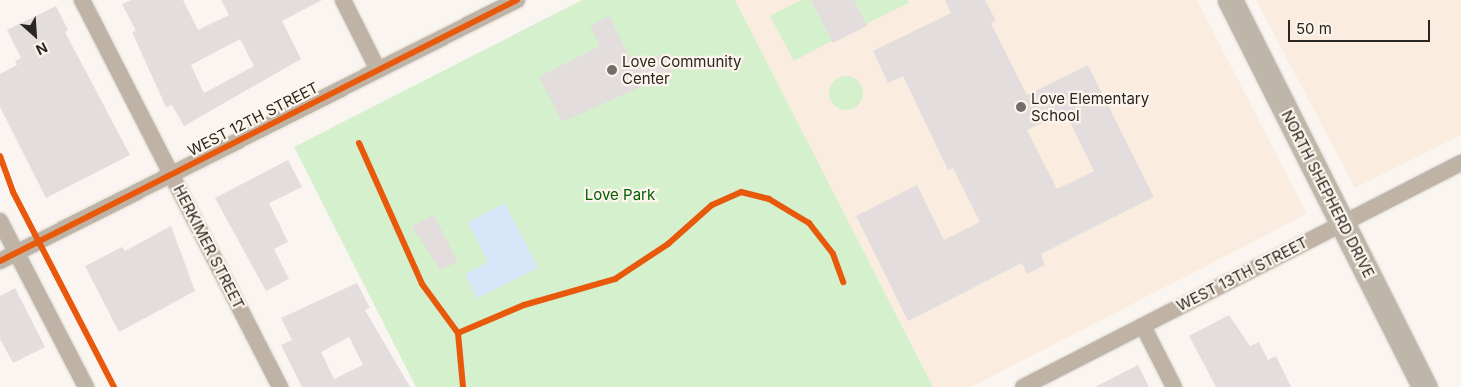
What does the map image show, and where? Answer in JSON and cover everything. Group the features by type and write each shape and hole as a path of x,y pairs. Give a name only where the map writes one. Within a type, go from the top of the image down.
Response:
{"main road":[{"name":"NORTH SHEPHERD DRIVE","path":"1230,0 1425,387"}],"street":[{"name":"HERKIMER STREET","path":"82,0 280,387"},
{"path":"343,0 378,70"},
{"name":"WEST 12TH STREET","path":"0,262 517,0"},
{"name":"WEST 13TH STREET","path":"1023,387 1461,163"},
{"path":"0,221 86,387"},
{"path":"1143,326 1174,387"}],"shaded area":[{"name":"Love Elementary School","path":"735,0 1197,0 1307,214 971,387 933,387"},
{"path":"1256,0 1461,0 1461,135 1355,188"}],"green space":[{"name":"Love Park","path":"582,0 735,0 933,387 416,387 294,147"},
{"path":"801,0 811,0 832,41 794,61 770,16"},
{"path":"854,0 908,0 909,3 866,24"},
{"path":"846,76 853,77 858,81 862,86 862,100 858,105 853,109 846,110 839,109 834,105 830,100 829,93 830,86 834,81 839,77"}],"water":[{"path":"505,203 538,268 477,298 465,274 488,262 468,222"}],"building":[{"path":"131,0 183,0 198,30 229,15 221,0 322,0 282,21 301,59 184,126 172,105 166,107 132,32 136,31 122,4","holes":["240,39 254,66 204,93 191,65"]},
{"path":"811,0 854,0 867,26 833,43"},
{"path":"945,0 985,0 996,21 991,23 1027,95 1088,65 1154,197 1041,254 1045,265 1027,274 1022,263 908,321 856,216 917,185 944,240 980,222 953,168 948,170 903,76 888,83 873,51 951,13","holes":["1065,112 1094,171 1057,189 1027,130"]},
{"path":"56,6 68,30 65,32 130,155 46,198 0,107 0,74 17,65 15,61 21,58 7,30"},
{"name":"Love Community Center","path":"609,16 635,68 663,54 672,73 562,122 539,77 600,46 590,26"},
{"path":"288,160 302,187 269,203 288,242 274,249 289,279 266,291 215,198"},
{"path":"434,215 458,262 440,270 412,226"},
{"path":"171,226 195,291 119,332 85,266 122,247 125,251"},
{"path":"357,283 370,308 365,310 410,387 302,387 281,345 292,340 281,318","holes":["349,337 363,365 334,379 321,352"]},
{"path":"15,288 45,347 13,363 0,339 0,296"},
{"path":"1229,315 1250,346 1259,342 1268,360 1276,356 1291,387 1216,387 1189,336"},
{"path":"1138,365 1149,387 1095,387"}],"cycle path":[{"path":"0,261 517,0"},
{"path":"359,143 422,284 458,333 463,387"},
{"path":"0,156 13,192 114,387"},
{"path":"458,333 524,305 615,279 668,244 712,205 741,192 769,199 809,223 833,254 843,282"}],"place":[{"name":"Love Community Center","path":"612,70"},
{"name":"Love Elementary School","path":"1021,107"}]}
